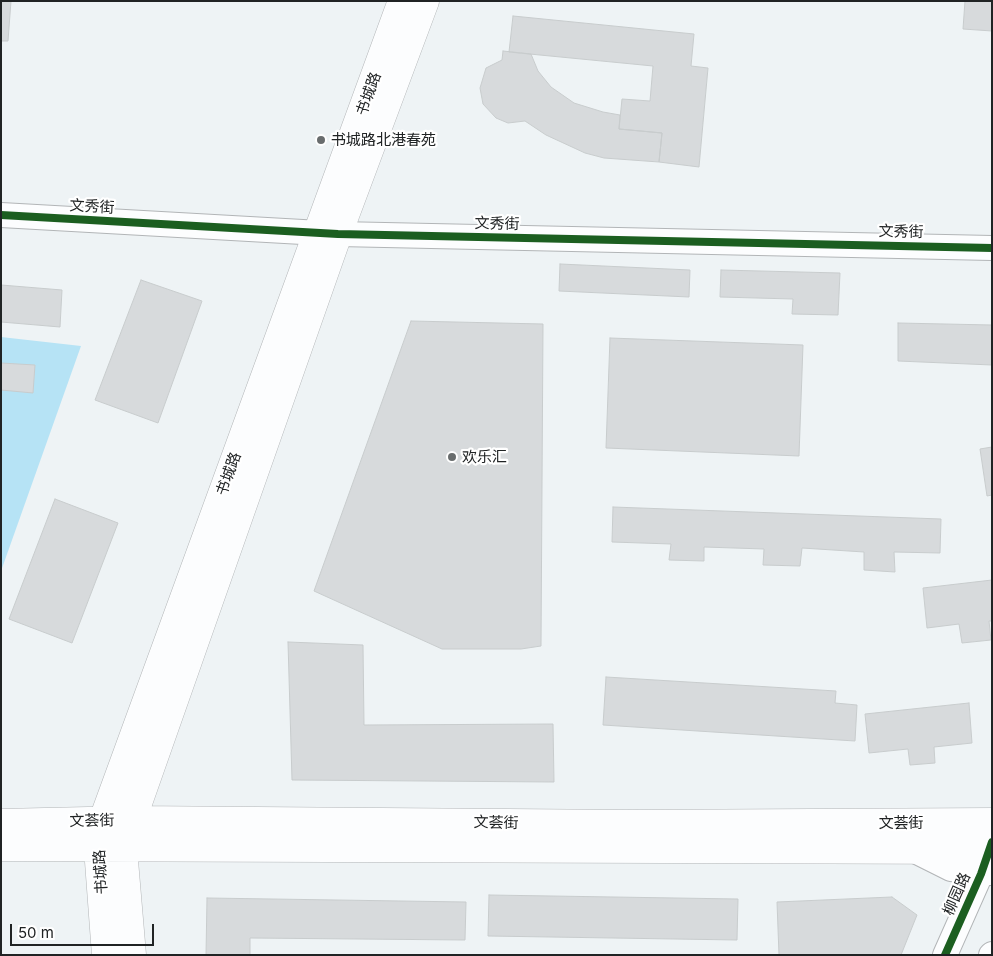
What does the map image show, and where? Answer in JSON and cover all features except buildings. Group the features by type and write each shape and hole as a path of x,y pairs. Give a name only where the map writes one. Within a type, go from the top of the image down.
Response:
{"main road":[{"name":"书城路","path":"106,955 111,848 132,820 327,234 402,1"},
{"name":"书城路","path":"132,955 111,848 103,820 327,234 425,1"},
{"name":"文荟街","path":"1,823 103,820 632,824 992,822"},
{"name":"文荟街","path":"1,847 911,849 989,858"}],"street":[{"name":"文秀街","path":"1,216 327,234 992,248"},
{"name":"柳园路","path":"945,955 989,858"}],"shaded area":[{"path":"1,337 81,346 1,571"}],"cycle path":[{"path":"1,215 338,234 992,248"},
{"path":"945,955 981,874 992,842"}],"place":[{"name":"书城路北港春苑","path":"321,140"},
{"name":"欢乐汇","path":"452,457"}]}
